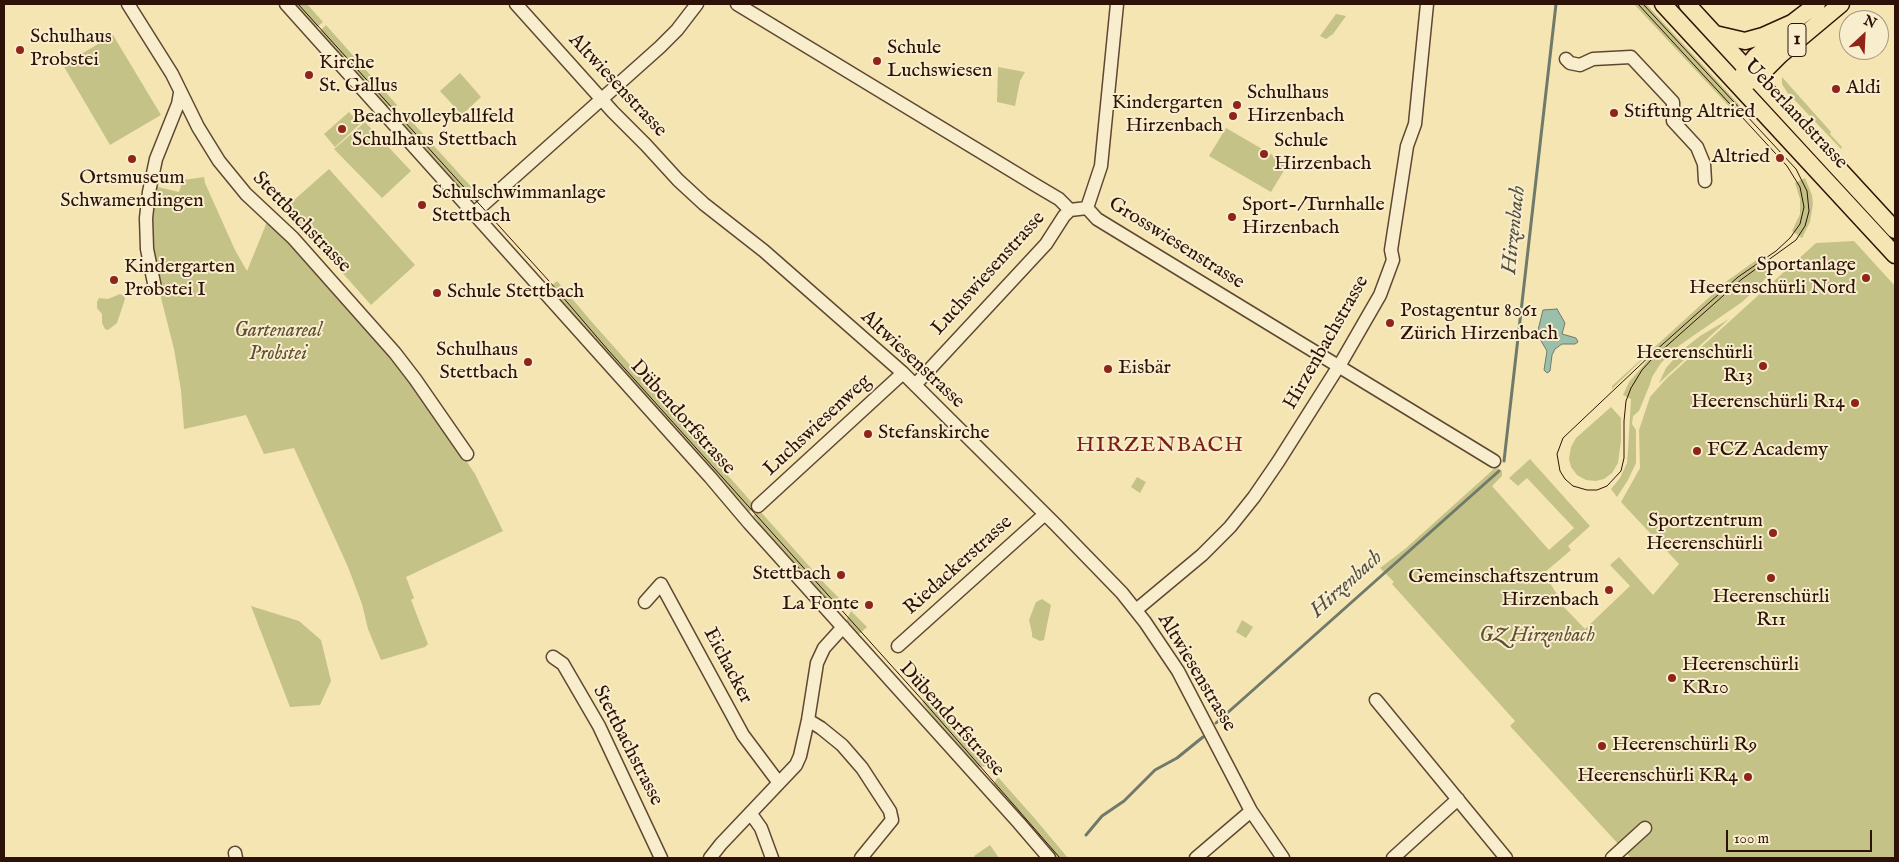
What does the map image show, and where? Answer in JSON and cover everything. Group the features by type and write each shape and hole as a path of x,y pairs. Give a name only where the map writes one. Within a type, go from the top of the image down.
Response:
{"main road":[{"name":"Ueberlandstrasse","path":"1663,4 1895,255"},
{"name":"Ueberlandstrasse","path":"1687,4 1895,230"},
{"name":"1","path":"1715,34 1745,41 1763,36 1792,23 1817,4"},
{"name":"1","path":"1738,84 1751,73 1780,55 1841,4"},
{"path":"1751,73 1755,57 1783,36 1792,23"}],"street":[{"name":"Stettbachstrasse","path":"128,4 172,74 180,94 205,140 236,182 293,238 394,353 415,379 467,454"},
{"name":"Dübendorfstrasse","path":"286,4 1019,823 1048,858"},
{"name":"Altwiesenstrasse","path":"516,4 601,100 678,180 704,204 764,251 903,373 1117,588 1136,610 1178,671 1251,810 1283,858"},
{"path":"474,213 677,30 697,4"},
{"path":"737,4 996,160 1067,207"},
{"path":"1086,208 1101,166 1117,4"},
{"name":"Hirzenbachstrasse","path":"1136,610 1202,555 1230,527 1278,462 1374,307 1384,286 1392,260 1407,146 1415,124 1428,4"},
{"path":"1566,59 1570,63 1580,65 1593,59 1631,57 1673,102 1673,121 1697,147 1704,164 1705,181"},
{"path":"155,288 147,249 146,218 149,192 156,159 178,104 180,94"},
{"name":"Grosswiesenstrasse","path":"1067,207 1086,208 1097,219 1494,461"},
{"name":"Luchswiesenstrasse","path":"915,385 1046,244 1064,216 1067,207"},
{"name":"Luchswiesenweg","path":"758,506 903,373"},
{"name":"Riedackerstrasse","path":"898,646 1045,514"},
{"name":"Eichacker","path":"645,602 661,584 743,735 779,783"},
{"path":"710,858 796,764 800,756 808,720 817,663 824,648 843,627"},
{"name":"Stettbachstrasse","path":"553,657 563,664 598,726 661,858"},
{"path":"1376,700 1506,858"},
{"path":"808,720 842,746 862,768 890,811 892,820 861,858"},
{"path":"1393,858 1458,800"},
{"path":"1196,858 1251,810"},
{"path":"751,814 761,828 772,858"},
{"path":"1612,858 1645,828"}],"green space":[{"path":"294,4 307,4 323,22 315,29"},
{"path":"1634,4 1646,4 1745,111 1739,117"},
{"path":"1336,14 1346,16 1333,34 1326,39 1320,36"},
{"path":"326,25 397,106 386,106 322,37 324,36 320,31"},
{"path":"113,35 161,115 110,145 63,65"},
{"path":"998,67 1025,72 1020,81 1015,106 997,102"},
{"path":"460,73 481,97 462,115 440,91"},
{"path":"1782,77 1831,132 1830,134 1842,147 1841,149 1787,92 1782,84"},
{"name":"Beachvolleyballfeld Schulhaus Stettbach","path":"349,112 360,124 335,147 324,134"},
{"path":"405,114 482,198 474,201 469,199 403,125"},
{"path":"365,122 411,171 382,198 334,149"},
{"path":"1226,128 1288,164 1271,192 1209,156"},
{"path":"329,169 415,265 371,305 285,208"},
{"name":"Gartenareal Probstei","path":"204,177 235,250 247,271 269,217 413,381 475,474 503,531 406,577 414,598 411,600 428,644 425,647 381,660 368,629 362,604 348,567 294,448 264,454 246,415 184,429 181,390 174,349 158,286 150,228 154,186 179,192 183,180"},
{"path":"1805,178 1812,195 1813,204 1810,222 1802,238 1792,231 1800,214 1800,199 1795,183"},
{"name":"Sportzentrum Heerenschürli","path":"1854,241 1895,286 1895,858 1631,858 1510,726 1515,721 1392,584 1394,582 1380,568 1405,549 1496,467 1502,471 1502,476 1492,486 1549,550 1574,528 1527,478 1518,486 1509,478 1530,459 1590,526 1568,546 1571,550 1544,573 1561,601 1560,603 1585,629 1630,586 1610,565 1619,557 1653,595 1679,564 1621,502 1640,468 1639,430 1650,397 1666,379 1816,243"},
{"path":"1762,256 1769,265 1772,264 1775,268 1756,289 1742,302 1680,345 1661,363 1652,377 1639,411 1633,416 1632,424 1636,430 1636,463 1617,497 1611,489 1620,478 1627,463 1631,399 1623,395 1629,382 1648,360 1645,357 1612,389 1612,386 1727,281"},
{"path":"557,281 755,506 748,513 549,288"},
{"path":"120,294 125,299 117,323 108,330 105,329 102,323 102,314 97,308 97,302 99,298 108,299"},
{"path":"1729,319 1659,383 1666,368 1681,351 1700,336"},
{"path":"1611,407 1621,418 1621,441 1618,463 1612,473 1604,479 1596,481 1586,480 1577,475 1571,467 1569,459 1571,447 1576,438"},
{"path":"1137,477 1146,482 1140,493 1131,487"},
{"path":"759,510 844,603 837,608 834,607 756,523 758,521 753,516"},
{"path":"1042,599 1051,605 1044,640 1040,641 1032,637 1029,620 1036,602"},
{"path":"251,606 299,621 321,640 331,681 320,705 290,707"},
{"path":"851,611 867,627 858,635 846,621"},
{"path":"1242,620 1253,627 1246,638 1236,632"},
{"path":"928,696 988,766 977,767 940,726 922,702"},
{"path":"998,777 1068,858 1056,858 993,785"},
{"path":"990,845 999,858 975,858 974,856"}],"shaded area":[{"path":"1557,309 1565,323 1562,334 1576,338 1578,342 1575,344 1562,344 1555,349 1552,355 1550,371 1547,373 1544,370 1547,351 1537,334 1543,310"}],"waterway":[{"name":"Hirzenbach","path":"1504,461 1556,4"},
{"name":"Hirzenbach","path":"1216,723 1499,471"},
{"name":"Hirzenbach","path":"1086,835 1102,816 1124,801 1155,770 1177,758 1203,737"}],"tram line":[{"path":"298,4 549,281 608,350 925,703 1060,858"},
{"path":"1638,4 1787,166 1800,187 1804,207 1800,224 1790,238 1776,251 1738,277 1654,352 1563,438 1557,454 1560,471 1573,486 1587,490 1597,490 1607,486 1621,471 1624,458 1626,401 1631,388 1642,370 1742,279 1796,240 1805,226 1809,211 1807,191 1796,169 1643,4"}],"place":[{"name":"Schulhaus Probstei","path":"20,50"},
{"name":"Schule Luchswiesen","path":"877,61"},
{"name":"Kirche St. Gallus","path":"309,75"},
{"name":"Aldi","path":"1836,89"},
{"name":"Schulhaus Hirzenbach","path":"1237,105"},
{"name":"Stiftung Altried","path":"1614,113"},
{"name":"Kindergarten Hirzenbach","path":"1233,116"},
{"name":"Beachvolleyballfeld Schulhaus Stettbach","path":"342,129"},
{"name":"Schule Hirzenbach","path":"1264,154"},
{"name":"Altried","path":"1780,158"},
{"name":"Ortsmuseum Schwamendingen","path":"132,159"},
{"name":"Schulschwimmanlage Stettbach","path":"422,205"},
{"name":"Sport-/Turnhalle Hirzenbach","path":"1232,217"},
{"name":"Sportanlage Heerenschürli Nord","path":"1866,278"},
{"name":"Kindergarten Probstei I","path":"114,280"},
{"name":"Schule Stettbach","path":"437,293"},
{"name":"Postagentur 8061 Zürich Hirzenbach","path":"1390,323"},
{"name":"Schulhaus Stettbach","path":"528,362"},
{"name":"Heerenschürli R13","path":"1763,366"},
{"name":"Eisbär","path":"1108,369"},
{"name":"Heerenschürli R14","path":"1855,403"},
{"name":"Stefanskirche","path":"868,434"},
{"name":"FCZ Academy","path":"1697,451"},
{"name":"Sportzentrum Heerenschürli","path":"1773,533"},
{"name":"Stettbach","path":"841,575"},
{"name":"Heerenschürli R11","path":"1771,578"},
{"name":"Gemeinschaftszentrum Hirzenbach","path":"1609,590"},
{"name":"La Fonte","path":"869,605"},
{"name":"Heerenschürli KR10","path":"1672,678"},
{"name":"Heerenschürli R9","path":"1602,746"},
{"name":"Heerenschürli KR4","path":"1748,777"}],"district":[{"name":"HIRZENBACH","path":"1160,446"}],"park label":[{"name":"GZ Hirzenbach","path":"1537,637"}]}
